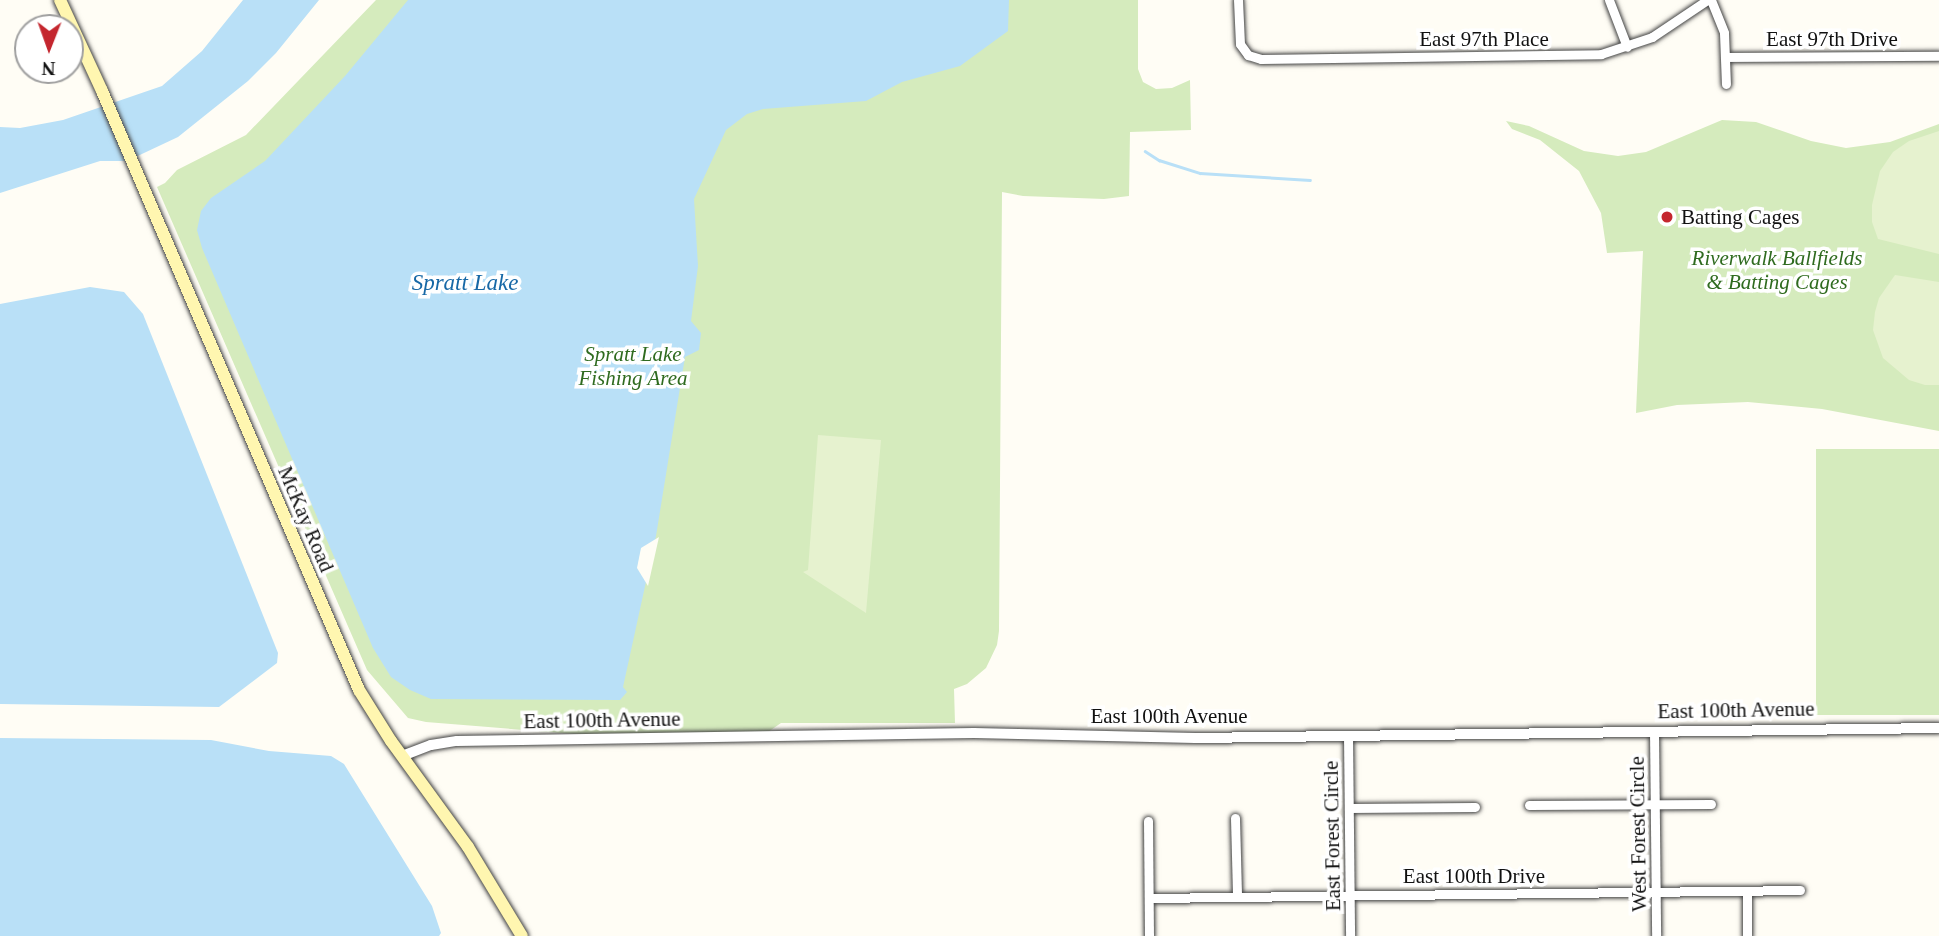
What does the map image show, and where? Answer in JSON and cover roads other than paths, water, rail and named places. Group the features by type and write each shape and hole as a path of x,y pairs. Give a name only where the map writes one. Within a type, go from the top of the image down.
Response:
{"main road":[{"name":"McKay Road","path":"60,0 102,91 337,645 359,690 402,757 468,847 522,936"}],"street":[{"name":"East 97th Place","path":"1238,0 1240,44 1248,55 1261,59 1578,56 1627,47 1652,37 1709,0"},
{"path":"1609,0 1627,47"},
{"path":"1709,0 1723,26 1726,84"},
{"name":"East 97th Drive","path":"1726,57 1939,56"},
{"name":"East 100th Avenue","path":"402,757 431,744 457,741 974,733 1195,738 1939,728"},
{"name":"West Forest Circle","path":"1654,731 1656,936"},
{"name":"East Forest Circle","path":"1348,735 1350,936"},
{"path":"1529,805 1712,804"},
{"path":"1349,808 1475,807"},
{"path":"1235,818 1237,895"},
{"path":"1148,821 1149,936"},
{"name":"East 100th Drive","path":"1149,898 1800,890"},
{"path":"1747,891 1747,936"}],"water":[{"path":"243,0 319,0 276,53 248,81 178,137 127,161 100,161 0,193 0,127 20,128 63,120 162,86 202,51"},
{"name":"Spratt Lake","path":"408,0 1009,0 1008,31 960,66 902,82 866,101 763,109 747,114 726,130 694,199 698,266 691,321 701,333 699,350 685,357 656,536 623,687 627,692 620,700 431,699 410,690 391,677 373,648 202,248 197,230 201,211 211,198 265,161 345,76"},
{"path":"90,287 124,292 143,314 278,653 277,663 219,707 0,704 0,304"},
{"path":"0,738 211,740 269,751 331,756 344,764 432,906 441,933 439,936 0,936"}],"waterway":[{"path":"1145,151 1159,160 1200,173 1310,180"}],"place":[{"name":"Batting Cages","path":"1667,217"}],"park label":[{"name":"Riverwalk Ballfields & Batting Cages","path":"1777,270"},
{"name":"Spratt Lake Fishing Area","path":"633,366"}]}
